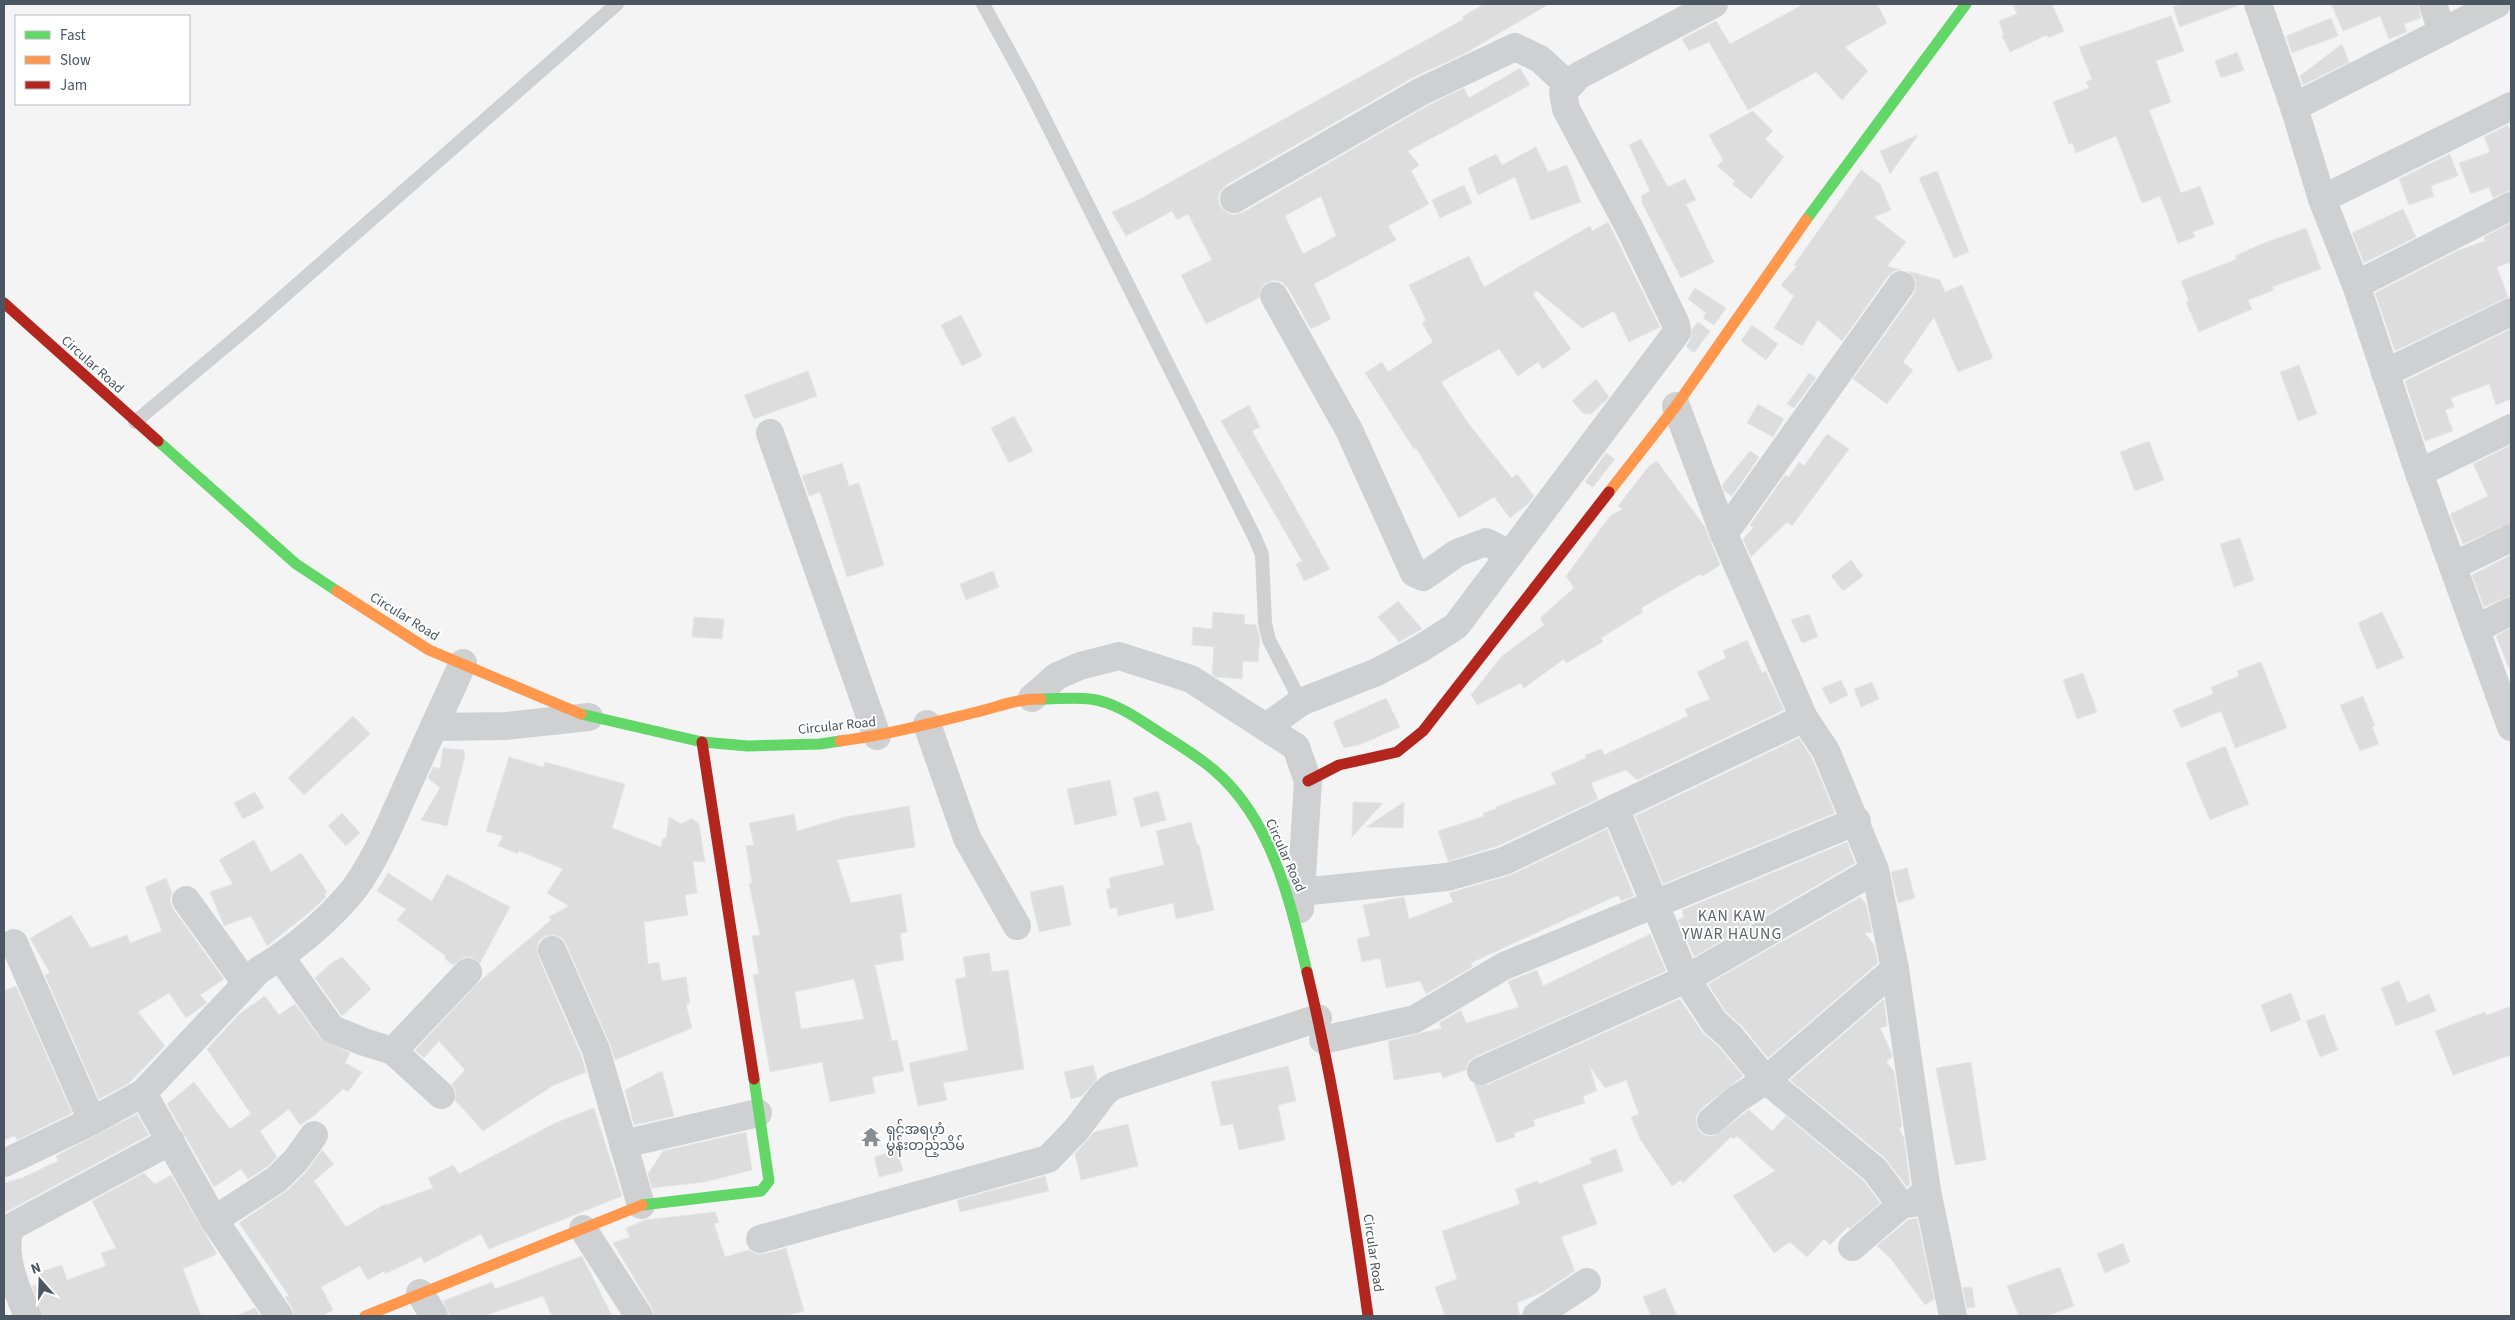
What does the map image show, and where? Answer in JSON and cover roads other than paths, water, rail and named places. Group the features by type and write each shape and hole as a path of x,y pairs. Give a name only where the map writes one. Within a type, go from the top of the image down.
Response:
{"main road":[{"path":"1308,781 1338,765 1397,752 1423,731 1676,406 1845,165 1942,39 1966,4"},
{"name":"Circular Road","path":"4,304 296,564 429,650 589,717 702,742 748,746 820,744 877,736 987,710 1019,700 1032,698 1092,699 1123,710 1194,754 1216,772 1234,793 1262,832 1288,892 1320,1029 1357,1235 1368,1316"},
{"path":"365,1316 641,1205 761,1191 767,1186 769,1181 702,742"}],"street":[{"path":"1266,727 1301,702 1376,672 1420,649 1456,626 1677,332 1676,324 1630,229 1566,109 1563,93 1578,76 1714,4"},
{"path":"2258,4 2294,107 2322,199 2356,285 2419,473 2511,727"},
{"path":"2434,4 2442,32"},
{"path":"2294,107 2496,4"},
{"path":"1234,199 1422,91 1515,47 1540,59 1569,86"},
{"path":"2322,199 2511,106"},
{"path":"2356,285 2511,206"},
{"path":"1724,534 1901,285"},
{"path":"1274,296 1350,430 1414,573 1423,577 1457,553 1486,542 1510,554"},
{"path":"2385,373 2511,312"},
{"path":"1676,406 1724,534 1804,718 1826,751 1857,821 1875,870 1895,969 1927,1191 1953,1316"},
{"path":"2419,473 2511,428"},
{"path":"770,433 877,736"},
{"path":"2453,566 2511,538"},
{"path":"2476,629 2511,611"},
{"path":"1032,698 1057,676 1080,666 1119,656 1191,679 1296,747 1308,781 1298,935"},
{"path":"4,1163 92,1121 143,1093 259,970 281,958 332,913 353,890 369,866 463,663"},
{"path":"434,727 506,726 589,717"},
{"path":"1301,892 1447,878 1504,861 1804,718"},
{"path":"927,724 967,838 1017,926"},
{"path":"1615,808 1657,904 1686,978 1715,1023 1730,1036 1766,1080 1875,1170 1901,1205"},
{"path":"760,1240 1048,1159 1076,1130 1104,1093 1113,1086 1320,1029 1415,1019 1504,966 1857,821"},
{"path":"1481,1071 1686,978 1875,870"},
{"path":"186,900 246,983"},
{"path":"14,943 92,1121"},
{"path":"552,950 596,1050 641,1205"},
{"path":"281,958 332,1029 364,1042 393,1050 441,1095"},
{"path":"1711,1121 1737,1099 1766,1080 1895,969"},
{"path":"393,1050 468,972"},
{"path":"143,1093 214,1220 279,1316"},
{"path":"623,1144 758,1113"},
{"path":"214,1220 277,1179 296,1160 314,1135"},
{"path":"28,1316 7,1262 7,1234 11,1227 171,1141"},
{"path":"1852,1247 1901,1205 1913,1203 1927,1191"},
{"path":"583,1228 638,1316"},
{"path":"1536,1316 1587,1282"},
{"path":"420,1293 434,1316"}],"lane":[{"path":"135,422 266,312 617,4"},
{"path":"983,4 1027,84 1255,538 1262,555 1265,623 1269,640 1301,702"}],"place":[{"name":"ရှင်အရဟံ မွန်းတည့်သိမ်","path":"871,1137"}],"district":[{"name":"KAN KAW YWAR HAUNG","path":"1732,924"}]}
